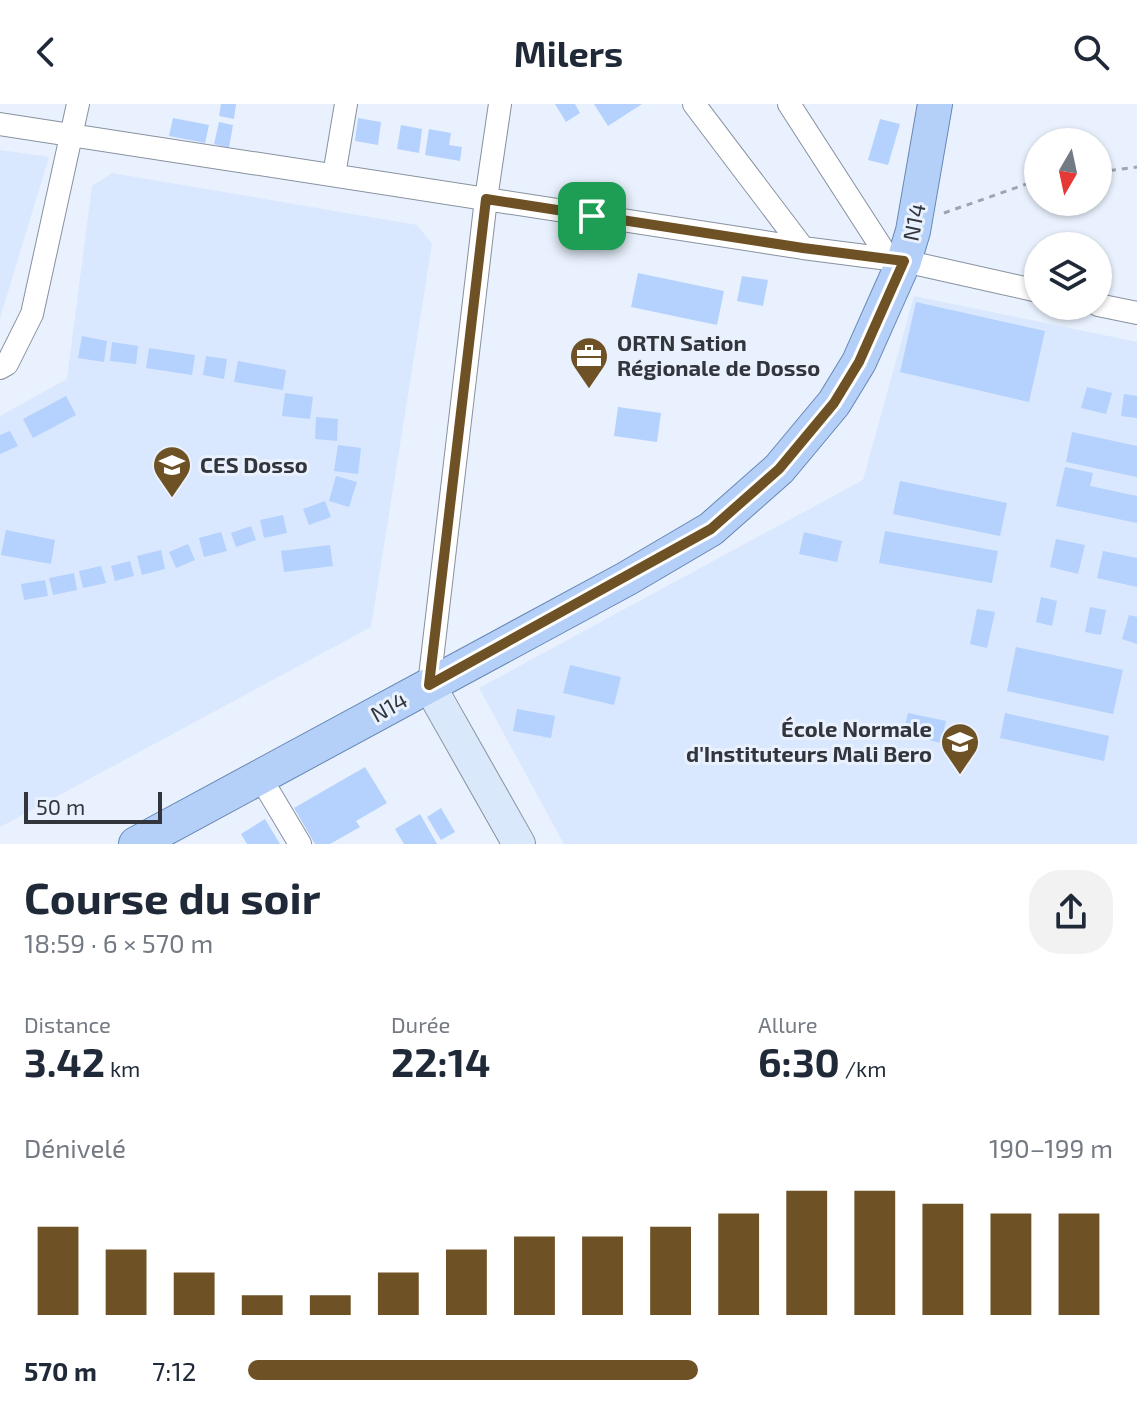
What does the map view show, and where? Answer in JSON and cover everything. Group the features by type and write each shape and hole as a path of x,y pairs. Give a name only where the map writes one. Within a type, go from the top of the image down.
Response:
{"main road":[{"name":"N14","path":"136,844 711,529 779,469 834,403 859,362 902,250 935,104"}],"street":[{"path":"0,368 7,364 32,314 78,104"},
{"path":"334,175 346,104"},
{"path":"500,104 429,685 515,843"},
{"path":"694,104 803,248"},
{"path":"789,104 902,250"},
{"path":"0,124 803,248 902,250 1024,287"},
{"path":"1112,308 1137,313"},
{"path":"260,777 300,844"}],"path":[{"path":"1112,170 1137,167"},
{"path":"902,250 944,213 1024,185"}],"shaded area":[{"path":"0,150 49,157 0,318"},
{"path":"112,173 417,225 432,244 371,627 0,827 0,416 67,379 92,186"},
{"name":"École Normale d'Instituteurs Mali Bero","path":"914,296 1137,342 1137,844 564,844 479,688 863,480"}],"building":[{"path":"221,104 236,104 234,119 219,116"},
{"path":"555,104 575,104 580,113 566,122"},
{"path":"594,104 642,104 608,126"},
{"path":"173,118 209,125 205,143 169,136"},
{"path":"358,118 381,122 378,145 355,141"},
{"path":"880,119 900,124 888,165 868,160"},
{"path":"219,122 233,125 229,148 214,144"},
{"path":"401,125 422,129 419,153 397,149"},
{"path":"429,129 451,133 449,145 462,147 460,161 425,155"},
{"path":"638,273 724,291 717,325 631,307"},
{"path":"742,276 768,280 763,306 737,301"},
{"path":"916,302 1045,331 1029,402 900,372"},
{"path":"82,336 107,341 104,362 78,358"},
{"path":"112,342 138,346 136,364 110,361"},
{"path":"149,348 195,355 192,375 146,368"},
{"path":"206,356 227,359 224,379 203,375"},
{"path":"238,361 286,370 283,390 234,382"},
{"path":"1087,387 1112,393 1106,414 1081,408"},
{"path":"285,393 313,397 310,419 282,416"},
{"path":"1124,394 1137,396 1137,418 1121,416"},
{"path":"66,396 76,415 33,438 23,419"},
{"path":"618,407 661,413 657,442 614,436"},
{"path":"316,417 338,419 337,441 315,439"},
{"path":"10,431 18,446 0,454 0,435"},
{"path":"1072,432 1137,446 1137,477 1066,462"},
{"path":"338,445 361,448 358,474 334,471"},
{"path":"1065,467 1093,473 1090,486 1137,496 1137,523 1056,506"},
{"path":"336,476 357,482 349,507 329,501"},
{"path":"900,481 1007,503 1000,536 893,514"},
{"path":"325,501 331,517 309,525 303,509"},
{"path":"283,515 287,533 264,538 260,520"},
{"path":"251,526 256,540 236,547 231,533"},
{"path":"6,530 55,540 51,564 1,555"},
{"path":"885,531 998,551 992,583 879,563"},
{"path":"221,532 227,551 204,557 199,538"},
{"path":"804,532 842,541 837,562 799,554"},
{"path":"1056,539 1085,545 1078,574 1050,567"},
{"path":"188,544 195,560 176,568 169,552"},
{"path":"330,545 333,566 284,572 281,551"},
{"path":"161,550 165,569 142,575 137,556"},
{"path":"1103,551 1137,558 1137,587 1097,578"},
{"path":"130,561 134,576 115,581 111,566"},
{"path":"101,566 106,583 83,588 79,571"},
{"path":"74,573 77,590 53,595 49,578"},
{"path":"45,580 48,596 24,600 21,584"},
{"path":"1041,597 1057,601 1052,626 1036,622"},
{"path":"1090,607 1106,610 1101,635 1085,632"},
{"path":"977,609 995,612 987,648 970,644"},
{"path":"1129,615 1137,617 1137,644 1122,639"},
{"path":"1016,647 1123,670 1113,714 1007,691"},
{"path":"570,665 621,677 614,705 563,693"},
{"path":"517,709 555,716 551,738 513,731"},
{"path":"908,713 946,721 941,743 903,734"},
{"path":"1005,713 1109,736 1104,761 1000,738"},
{"path":"365,767 387,803 356,821 360,827 330,844 315,844 294,808"},
{"path":"441,808 455,832 441,840 427,817"},
{"path":"420,814 437,844 404,844 395,829"},
{"path":"265,819 280,844 247,844 241,834"}],"place":[{"name":"ORTN Sation Régionale de Dosso","path":"589,390"},
{"name":"CES Dosso","path":"172,499"},
{"name":"École Normale d'Instituteurs Mali Bero","path":"960,776"}],"route":[{"path":"486,199 592,216 904,261 859,362 834,403 779,469 711,529 626,579 429,685 486,199"}]}
